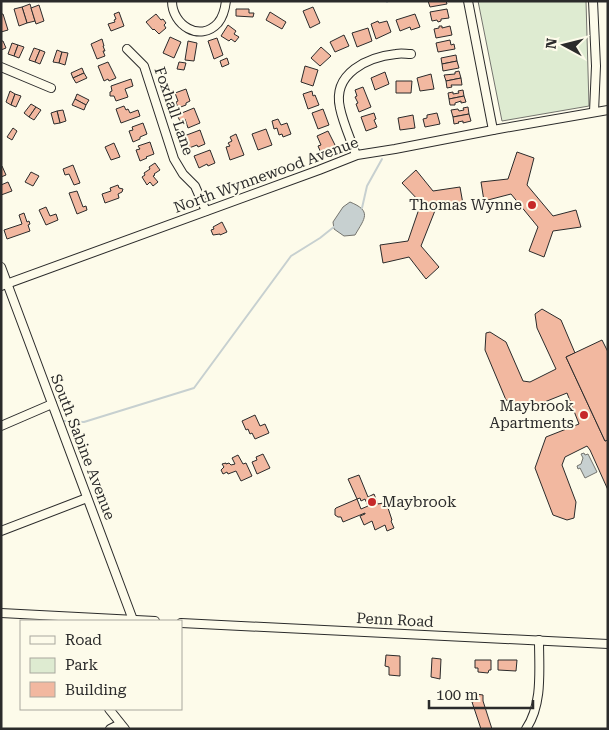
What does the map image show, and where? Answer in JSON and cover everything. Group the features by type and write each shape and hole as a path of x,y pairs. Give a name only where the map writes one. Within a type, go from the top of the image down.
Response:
{"street":[{"path":"172,1 176,17 186,29 197,32 211,29 219,22 226,1"},
{"path":"468,1 493,130"},
{"path":"593,1 596,66 594,112"},
{"name":"Foxhall Lane","path":"127,49 144,66 174,159 183,174 195,186 206,211"},
{"path":"356,155 339,107 339,92 343,80 354,68 366,61 397,53 411,54"},
{"path":"1,67 50,88"},
{"name":"North Wynnewood Avenue","path":"4,284 356,155 608,110"},
{"name":"South Sabine Avenue","path":"1,266 4,284 52,404 133,620"},
{"path":"1,426 52,404"},
{"path":"1,531 87,498"},
{"path":"1,613 97,620 133,620"},
{"name":"Penn Road","path":"182,623 608,644"},
{"path":"530,727 538,694 540,640"},
{"path":"110,710 123,726 110,729"}],"green space":[{"path":"478,1 586,1 589,106 502,121"}],"shaded area":[{"path":"350,202 357,205 364,212 364,219 355,235 344,236 334,229 333,222 343,207"},
{"path":"584,453 585,455 588,454 597,472 585,478 577,466 581,464 583,458 581,454"}],"building":[{"path":"428,1 446,1 447,4 430,7"},
{"path":"30,4 35,21 27,23 22,7"},
{"path":"39,5 44,21 36,24 31,8"},
{"path":"22,7 27,23 19,26 14,9"},
{"path":"313,7 320,23 310,28 303,11"},
{"path":"236,9 249,9 249,13 254,13 253,17 236,16"},
{"path":"447,9 449,18 441,19 438,22 437,20 432,21 430,12"},
{"path":"119,12 124,26 111,31 108,24 115,22 114,14"},
{"path":"270,12 286,22 282,29 266,20"},
{"path":"1,14 3,14 8,30 1,32"},
{"path":"156,14 166,23 164,25 166,28 159,34 146,22"},
{"path":"415,14 420,27 411,30 410,27 400,31 396,20"},
{"path":"378,21 379,23 387,21 391,32 376,39 371,24"},
{"path":"228,25 236,31 234,34 239,37 235,42 221,36"},
{"path":"439,26 442,26 442,28 450,26 452,35 436,38 434,29 439,28"},
{"path":"368,28 372,41 357,47 352,33"},
{"path":"344,35 349,46 335,52 330,42"},
{"path":"170,37 181,42 174,58 163,53"},
{"path":"217,38 223,55 214,59 208,41"},
{"path":"102,39 105,56 97,59 91,44"},
{"path":"450,40 451,45 454,44 455,49 438,52 436,43"},
{"path":"1,41 3,41 6,48 1,50"},
{"path":"188,41 197,43 194,61 185,60"},
{"path":"12,43 18,45 14,56 8,54"},
{"path":"18,45 24,47 19,58 14,56"},
{"path":"321,47 331,56 320,66 311,58"},
{"path":"34,48 40,50 35,62 29,60"},
{"path":"40,50 45,52 40,64 35,62"},
{"path":"57,50 62,52 59,63 53,62"},
{"path":"62,52 68,53 65,65 59,63"},
{"path":"456,55 457,61 442,64 441,58"},
{"path":"227,58 229,64 222,67 220,61"},
{"path":"457,61 459,68 443,71 442,64"},
{"path":"108,62 116,78 104,81 98,66"},
{"path":"179,62 186,63 184,70 177,69"},
{"path":"305,66 318,70 313,86 301,82"},
{"path":"82,68 84,73 73,78 71,73"},
{"path":"459,71 461,78 446,81 444,75 455,74 455,72"},
{"path":"385,72 389,84 375,90 371,78"},
{"path":"84,73 87,78 76,83 73,78"},
{"path":"431,74 434,89 420,91 417,78"},
{"path":"461,78 462,85 451,85 452,87 447,88 446,81"},
{"path":"131,79 133,86 125,89 128,97 116,101 114,96 110,96 111,86"},
{"path":"396,81 412,81 411,93 396,93"},
{"path":"363,87 371,107 359,112 356,104 358,103 355,97 357,96 355,90"},
{"path":"186,89 190,101 178,108 175,93"},
{"path":"463,90 464,96 449,99 448,93 459,93 458,91"},
{"path":"10,91 15,94 11,105 6,102"},
{"path":"312,91 319,105 308,109 303,94"},
{"path":"15,94 21,96 16,107 11,105"},
{"path":"77,94 89,100 86,105 75,99"},
{"path":"464,96 466,102 461,103 461,101 455,103 455,105 450,105 449,99"},
{"path":"75,99 86,105 84,110 72,105"},
{"path":"31,104 36,107 29,117 24,113"},
{"path":"124,106 130,113 138,110 140,116 121,123 116,109"},
{"path":"36,107 41,110 34,120 29,117"},
{"path":"468,107 469,114 453,117 451,110 458,109 459,111"},
{"path":"194,108 200,123 188,128 185,119 180,121 177,115"},
{"path":"323,109 329,125 318,129 312,113"},
{"path":"63,110 66,121 60,123 57,111"},
{"path":"57,111 60,123 54,124 51,113"},
{"path":"374,113 377,127 366,131 361,117"},
{"path":"437,113 440,124 425,127 423,119 427,118 427,115"},
{"path":"469,114 471,121 454,124 453,117"},
{"path":"413,115 415,128 400,130 398,118"},
{"path":"278,119 281,125 287,123 291,134 283,137 282,134 279,135 277,128 274,129 272,121"},
{"path":"143,123 147,134 133,142 129,131 133,130 132,127"},
{"path":"13,128 17,131 12,140 7,137"},
{"path":"266,129 272,145 258,150 252,134"},
{"path":"200,130 205,144 189,148 184,136"},
{"path":"328,131 336,147 321,153 318,146 321,145 317,136"},
{"path":"236,134 244,155 230,160 226,147 230,146 228,143 232,141 230,137"},
{"path":"150,142 154,154 140,161 136,150 140,149 138,146"},
{"path":"114,143 120,157 111,160 105,147"},
{"path":"210,150 215,163 199,168 194,156"},
{"name":"Thomas Wynne","path":"517,152 534,158 527,185 553,216 576,210 581,227 553,231 544,257 529,251 538,227 511,194 484,201 481,182 508,179"},
{"path":"155,163 160,170 153,176 158,182 153,186 150,182 147,185 142,177 150,169 149,167"},
{"path":"73,165 80,183 74,185 69,174 65,175 63,169"},
{"path":"1,166 6,175 1,177"},
{"name":"Thomas Wynne","path":"416,170 433,191 460,187 463,204 436,208 421,246 439,267 426,279 409,257 383,263 380,245 408,241 421,203 402,183"},
{"path":"31,172 39,176 33,186 25,182"},
{"path":"8,182 12,191 1,195 1,185"},
{"path":"118,185 119,188 123,189 118,194 119,198 105,203 102,194 111,191 110,188"},
{"path":"77,191 83,207 86,206 87,210 77,214 69,193"},
{"path":"46,207 50,216 56,214 58,220 46,225 39,210"},
{"path":"24,213 27,222 29,221 30,224 28,225 30,231 7,239 4,230 22,224 19,215"},
{"path":"222,222 227,232 213,235 211,230 214,229 213,227"},
{"name":"Maybrook Apartments","path":"542,309 561,320 575,353 566,357 605,441 608,440 608,490 587,446 565,457 562,465 576,502 574,518 567,520 553,515 535,468 546,437 579,424 567,393 532,407 506,400 485,350 486,333 490,332 506,342 523,381 530,382 556,369 537,328 535,314"},
{"path":"602,340 608,352 608,440 605,441 566,357"},
{"path":"255,415 260,426 265,424 269,433 255,439 248,429 246,430 242,421"},
{"path":"263,454 270,468 257,474 252,462 257,460 256,457"},
{"path":"238,455 243,464 246,463 252,476 241,481 236,471 223,474 221,470 224,467 222,464 235,464 232,458"},
{"name":"Maybrook","path":"359,475 368,497 374,494 378,504 383,503 388,508 394,528 387,531 385,525 375,530 372,521 364,525 360,516 365,513 343,522 341,517 335,515 336,508 357,499 348,479","holes":["360,498 361,501 365,499 368,506 361,509 357,499"]},
{"path":"386,655 400,656 400,676 389,675 389,667 385,666"},
{"path":"432,658 441,659 440,679 431,677"},
{"path":"475,660 491,660 491,670 488,673 478,672 478,668 475,668"},
{"path":"498,660 517,660 516,671 498,670"},
{"path":"476,694 483,695 483,701 492,729 481,729 472,702 476,701"}],"waterway":[{"path":"362,208 367,186 382,159"},
{"path":"64,421 84,422 194,388 291,256 335,226"}],"place":[{"name":"Thomas Wynne","path":"532,205"},
{"name":"Maybrook Apartments","path":"584,415"},
{"name":"Maybrook","path":"372,502"}]}
